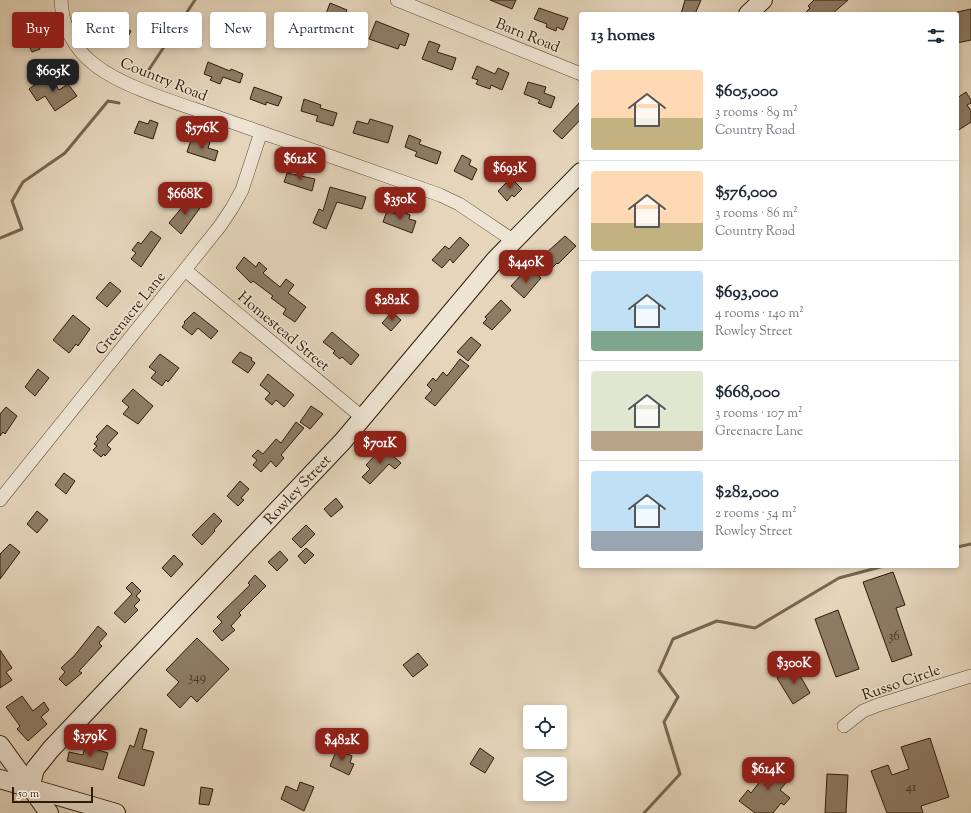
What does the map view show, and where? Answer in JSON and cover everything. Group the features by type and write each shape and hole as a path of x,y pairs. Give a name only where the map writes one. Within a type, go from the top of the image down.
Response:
{"street":[{"name":"Country Road","path":"61,0 63,17 71,38 85,56 101,70 129,84 440,195 459,204 514,241"},
{"name":"Barn Road","path":"397,0 579,73"},
{"path":"750,12 763,0"},
{"name":"Greenacre Lane","path":"0,500 220,226 238,199 261,132"},
{"name":"Rowley Street","path":"30,788 35,769 51,748 343,441 495,260 579,174"},
{"name":"Homestead Street","path":"185,270 363,418"},
{"name":"Russo Circle","path":"844,726 863,711 878,704 971,676"},
{"path":"0,745 49,813"},
{"path":"0,780 116,813"}],"building":[{"path":"490,0 516,0 512,9"},
{"path":"685,0 701,0 696,12 682,12"},
{"path":"814,0 848,0 834,12 806,12 810,8 808,6"},
{"path":"330,3 347,10 346,12 327,12"},
{"path":"539,8 568,18 563,30 557,27 556,31 546,27 547,24 534,19"},
{"path":"971,9 971,40 959,43 959,12 957,12"},
{"path":"376,21 409,34 405,46 400,44 398,49 369,39"},
{"path":"429,41 440,45 437,52 456,58 452,70 422,59"},
{"path":"30,48 40,48 40,49 32,52"},
{"path":"208,62 230,71 231,69 243,74 240,83 223,77 220,84 210,80 212,77 204,74"},
{"path":"477,66 495,74 498,68 509,73 502,90 491,85 490,89 476,84 478,80 472,78"},
{"path":"49,74 59,90 68,84 77,96 55,111 45,96 37,101 29,89"},
{"path":"528,82 546,87 544,93 555,97 551,108 538,103 540,100 524,94"},
{"path":"254,87 282,97 278,106 266,102 266,105 250,99"},
{"path":"966,92 971,100 971,103 967,105 971,111 971,122 959,130 959,97"},
{"path":"304,99 321,105 320,108 337,113 333,126 316,121 318,116 301,111"},
{"path":"579,103 579,121 562,139 553,131"},
{"path":"370,119 393,126 388,143 353,133 357,121 368,124"},
{"path":"150,120 158,123 153,139 134,133 139,121 148,124"},
{"path":"409,135 421,140 419,144 441,152 437,164 415,156 417,152 405,147"},
{"path":"200,139 210,142 208,148 218,151 215,161 187,152 191,140 199,142"},
{"path":"462,155 471,160 469,165 477,169 472,180 454,171"},
{"path":"287,173 315,179 312,191 284,182"},
{"path":"511,178 522,189 514,197 512,195 507,201 498,191"},
{"path":"330,187 366,197 362,209 337,202 326,229 313,223 319,209 323,211"},
{"path":"189,199 200,208 181,234 169,223"},
{"path":"387,211 399,215 401,211 410,215 409,219 416,221 412,233 383,222"},
{"path":"151,231 161,238 141,267 131,259 136,253 132,250 138,242 141,244"},
{"path":"565,236 576,246 553,267 544,259 548,255 546,253"},
{"path":"460,237 469,245 453,263 450,259 442,268 432,260 445,246 449,249"},
{"path":"244,257 256,267 259,262 267,269 263,273 280,287 286,279 294,285 288,293 306,307 295,322 283,314 286,309 271,298 273,296 253,281 251,283 236,268"},
{"path":"533,271 541,278 524,298 511,286 522,274 527,278"},
{"path":"110,282 121,291 107,307 96,298"},
{"path":"501,300 511,310 492,330 483,323 487,319 485,317"},
{"path":"194,312 218,331 211,339 198,328 192,335 182,327 185,323 184,322"},
{"path":"392,312 401,320 391,331 382,323"},
{"path":"73,315 90,329 78,346 76,344 69,353 53,340"},
{"path":"332,332 359,355 351,365 342,357 340,359 333,353 335,351 323,342"},
{"path":"471,337 481,345 468,361 457,352"},
{"path":"240,352 252,358 251,360 255,363 248,373 232,362"},
{"path":"160,354 179,368 168,382 166,380 162,386 151,378 156,372 149,367"},
{"path":"460,359 469,366 435,406 425,398 432,390 427,385 433,378 436,381 443,372 447,376"},
{"path":"38,369 49,378 35,396 25,387"},
{"path":"268,374 294,395 284,407 276,400 272,405 265,399 270,393 260,385"},
{"path":"133,389 153,406 138,424 123,414 129,407 122,401"},
{"path":"311,406 323,414 310,429 300,422"},
{"path":"6,407 17,416 5,434 3,432 0,436 0,414"},
{"path":"296,422 304,428 281,455 284,458 276,467 271,461 261,472 253,465 257,460 252,456 258,450 263,454 276,439 281,443"},
{"path":"107,425 118,433 107,445 111,449 105,456 104,454 101,457 93,450 97,446 94,444 98,439 96,437"},
{"path":"383,447 401,463 395,469 389,464 370,484 362,477 370,469 366,465"},
{"path":"64,473 75,481 66,494 55,485"},
{"path":"240,481 249,489 241,498 244,500 238,506 227,496"},
{"path":"336,498 343,507 331,517 324,509"},
{"path":"37,511 48,520 37,533 27,524"},
{"path":"214,513 222,521 202,545 192,535"},
{"path":"306,525 315,534 301,548 292,539"},
{"path":"10,544 20,552 0,579 0,554"},
{"path":"306,548 314,555 305,564 298,556"},
{"path":"280,551 288,560 277,571 268,562"},
{"path":"174,555 183,564 171,577 162,568"},
{"path":"893,572 905,605 896,608 912,655 892,662 863,582"},
{"path":"255,575 266,586 239,613 241,615 231,626 235,630 222,641 213,631 222,622 217,617 250,585 248,583"},
{"path":"132,582 141,591 136,596 140,600 134,606 138,610 125,623 114,613 132,594 126,588"},
{"path":"838,610 859,669 836,677 815,619"},
{"path":"98,626 107,634 99,643 102,646 79,671 82,673 66,686 59,679 65,672 61,668 74,656"},
{"path":"197,638 229,669 197,702 191,696 180,708 167,695 179,682 166,670"},
{"path":"0,650 12,668 6,672 12,680 0,688"},
{"path":"418,653 428,665 413,677 403,665"},
{"path":"795,667 810,693 793,704 777,678"},
{"path":"22,696 33,711 44,702 49,710 41,717 47,724 28,741 17,729 20,726 6,707"},
{"path":"140,728 147,730 142,749 154,752 144,786 118,778 130,745 134,747"},
{"path":"930,738 949,797 921,806 923,813 887,813 871,771 888,765 892,775 909,769 901,747"},
{"path":"85,746 108,753 103,770 67,761 69,752 83,755"},
{"path":"480,748 494,758 485,773 470,764"},
{"path":"337,749 352,756 350,763 354,764 349,775 330,766"},
{"path":"776,761 793,774 780,790 790,798 784,805 781,803 773,813 755,813 739,801 748,790 751,793"},
{"path":"827,774 848,775 846,813 825,813"},
{"path":"300,782 314,787 304,811 281,799 286,786 297,791"},
{"path":"201,787 213,789 209,805 199,804"}],"waterway":[{"path":"146,74 195,0"},
{"path":"0,238 22,229 12,201 23,182 65,153 108,101 119,103"},
{"path":"959,547 971,544"},
{"path":"644,813 680,774 664,722 678,697 659,671 673,639 717,621 755,628 839,578 876,568"}]}
